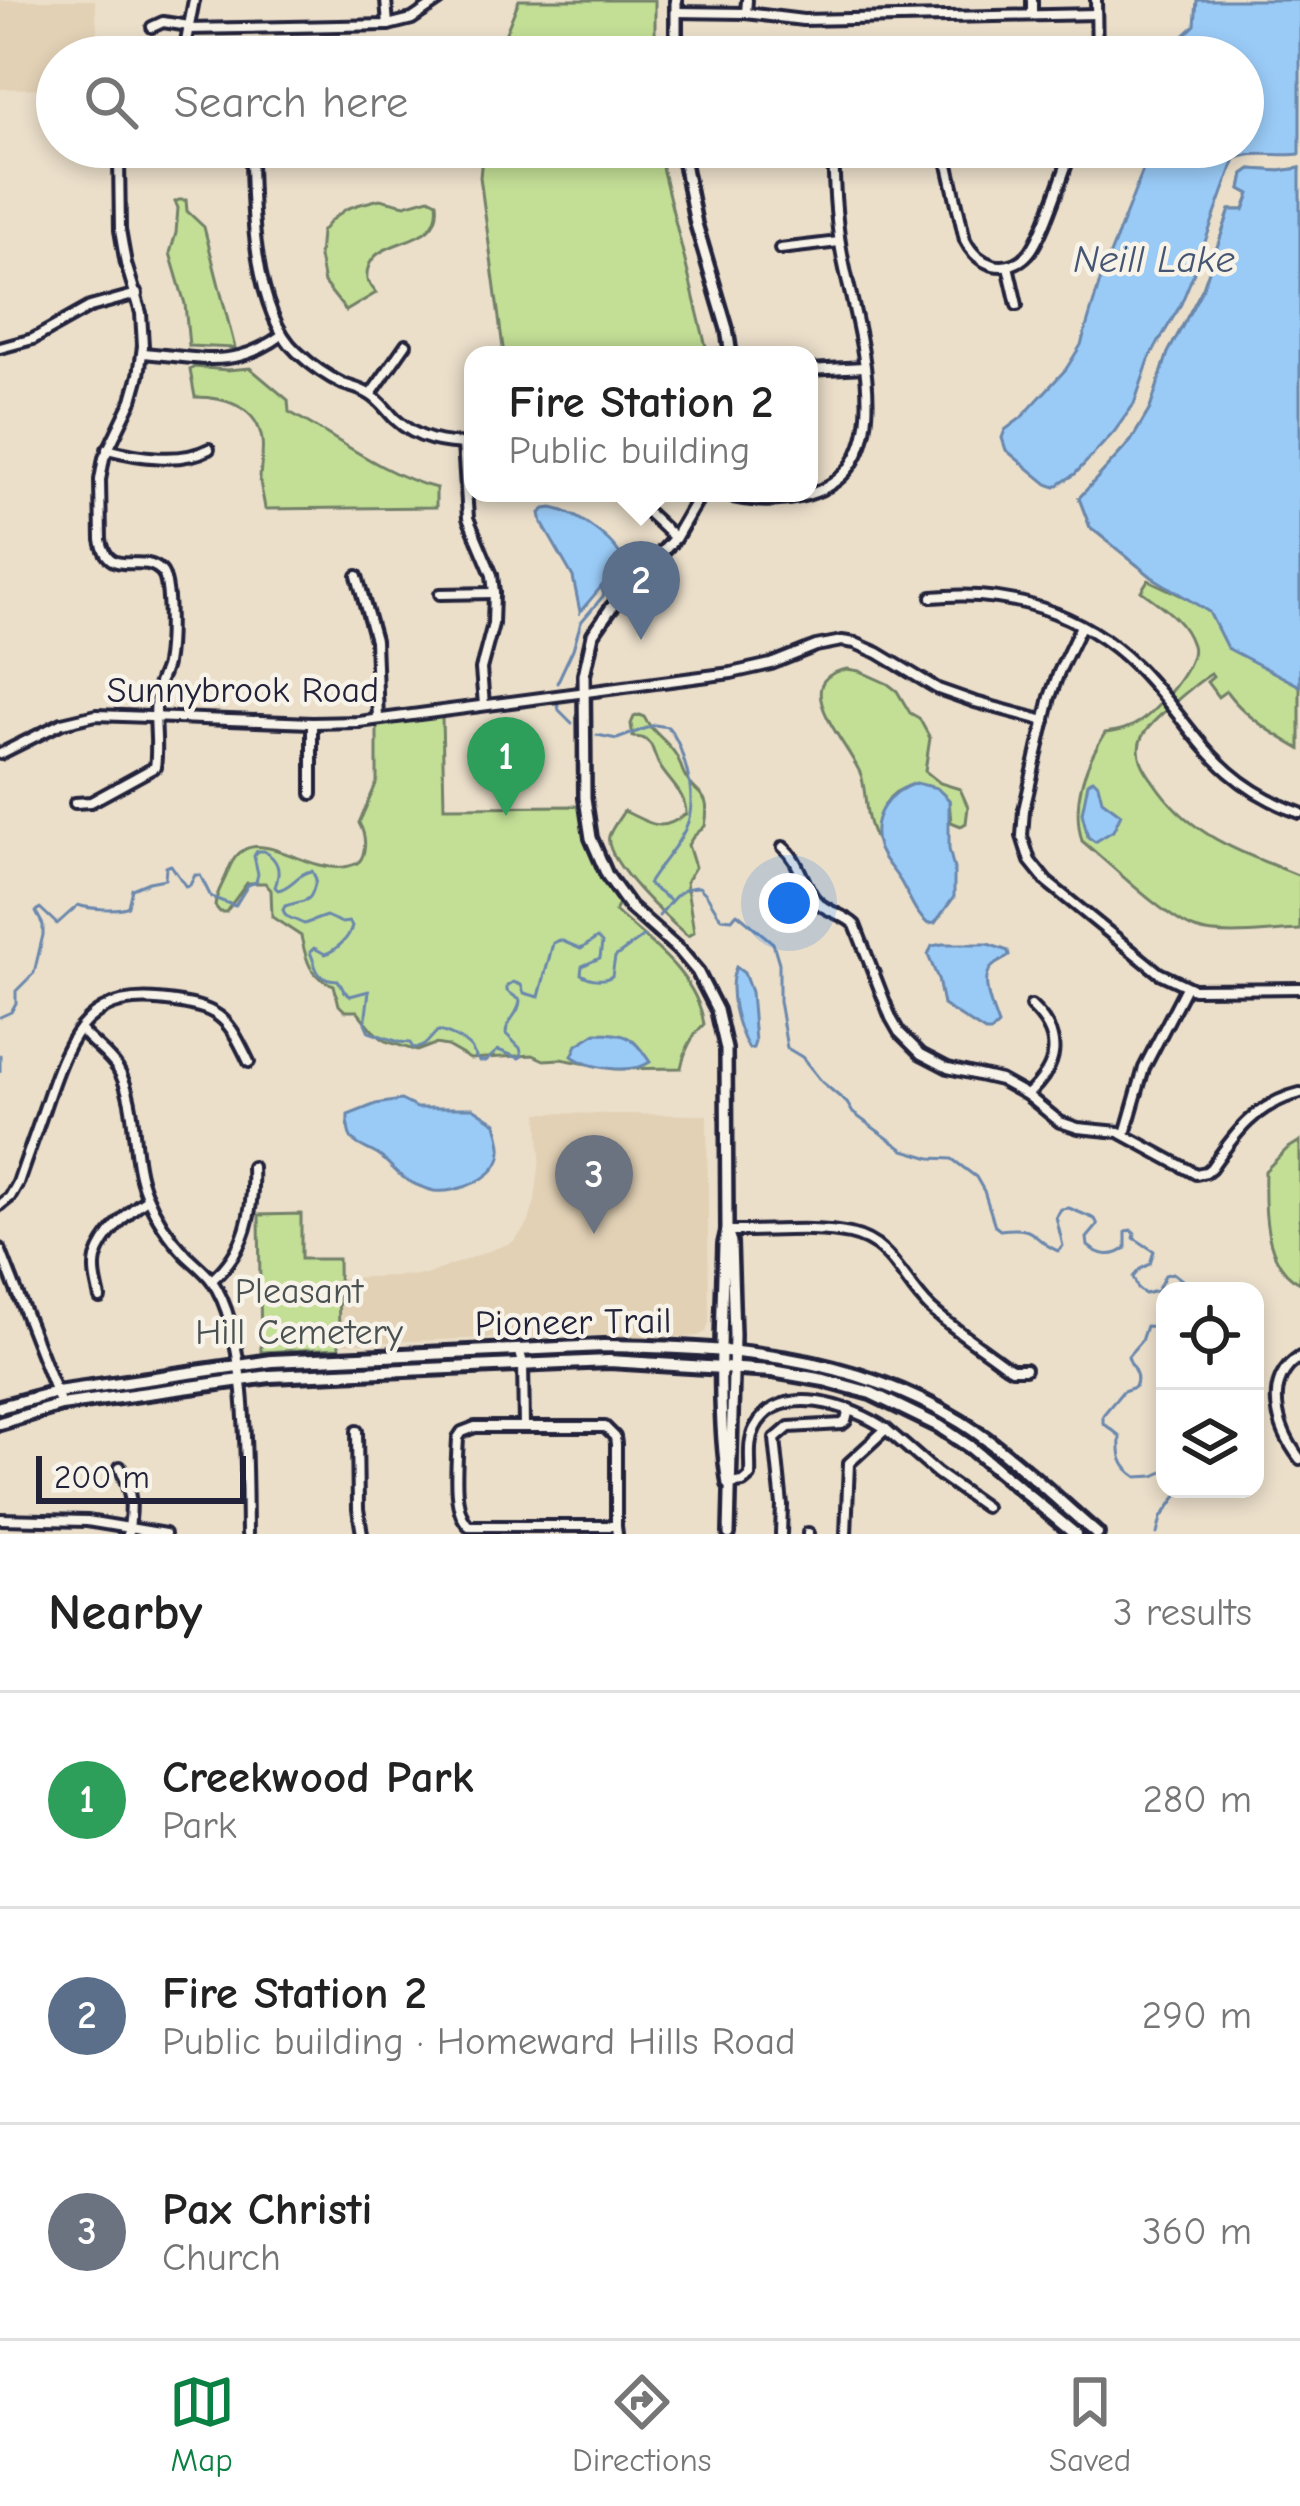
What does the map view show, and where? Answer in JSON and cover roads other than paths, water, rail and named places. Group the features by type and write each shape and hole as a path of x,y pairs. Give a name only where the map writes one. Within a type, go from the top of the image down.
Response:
{"main road":[{"name":"Pioneer Trail","path":"0,1407 57,1392 237,1364 636,1347 793,1358 840,1368 907,1393 964,1424 1097,1534"},
{"name":"Pioneer Trail","path":"0,1423 61,1406 239,1378 524,1364 645,1362 728,1367 824,1380 906,1408 970,1447 1075,1534"}],"street":[{"path":"187,36 194,0"},
{"path":"386,0 388,26"},
{"path":"152,27 163,22 189,28 388,26 412,19 440,0"},
{"path":"746,13 747,0"},
{"path":"1032,0 1032,15"},
{"path":"1096,0 1096,36"},
{"path":"676,6 781,19 861,14 1096,14"},
{"path":"76,803 91,802 154,767 157,688 167,652 164,569 118,563 102,548 100,480 107,449 131,400 143,353 137,294 122,248 119,168"},
{"path":"252,168 253,225 262,275 282,335 328,376 371,394 414,434 464,444"},
{"path":"685,168 730,346"},
{"path":"818,492 843,477 859,455 867,427 864,367 839,242 834,168"},
{"path":"949,168 969,248 991,265 1008,266 1033,249 1064,168"},
{"path":"781,249 839,242"},
{"path":"1008,266 1017,305"},
{"path":"0,348 33,339 90,308 137,294"},
{"path":"143,353 231,359 254,354 282,335"},
{"path":"371,394 406,344"},
{"path":"818,370 864,367"},
{"path":"107,449 142,456 192,456 208,449"},
{"path":"466,502 494,593 493,624 481,669 484,705"},
{"path":"637,502 675,538"},
{"path":"696,502 675,538 601,620 588,649 585,798 591,838 607,875 630,907 697,971 721,1023 732,1255 724,1455 729,1534"},
{"path":"357,576 375,640 378,719"},
{"path":"440,594 494,593"},
{"path":"932,597 986,595 1040,606 1081,626 1136,667 1232,777 1300,813"},
{"path":"1081,626 1059,672 1022,823 1025,849 1035,869 1160,974 1186,987 1300,988"},
{"name":"Sunnybrook Road","path":"0,754 79,718 96,715 312,724 378,719 752,669 842,641 867,647 938,689 1045,721"},
{"path":"312,724 312,794"},
{"path":"783,847 794,856 814,899 855,925 891,1018 910,1044 934,1063 1000,1079 1028,1095 1060,1123 1124,1135 1188,1172 1202,1174 1256,1111 1300,1093"},
{"path":"1026,876 1035,869"},
{"path":"1124,1135 1144,1068 1186,987"},
{"path":"0,1204 18,1183 61,1056 80,1029 107,1006 130,999 161,999 202,1006 228,1022 249,1062"},
{"path":"1028,1095 1050,1068 1054,1048 1049,1028 1031,1006"},
{"path":"80,1029 121,1075 147,1199 173,1240 212,1280 228,1313 246,1450 247,1534"},
{"path":"212,1280 242,1242 251,1202 252,1167"},
{"path":"100,1298 95,1270 98,1252 127,1214 147,1199"},
{"path":"728,1231 832,1231 863,1238 889,1255 938,1315 1005,1365 1025,1370"},
{"path":"0,1250 61,1406"},
{"path":"519,1349 524,1364 524,1426"},
{"path":"1293,1360 1279,1380 1276,1400 1286,1435 1300,1459"},
{"path":"728,1484 750,1476 752,1434 762,1417 792,1402 804,1402 849,1409 886,1429 985,1507"},
{"path":"781,1534 775,1439 789,1427 842,1424 849,1409"},
{"path":"524,1426 598,1426 611,1431 616,1444 616,1530 476,1528 464,1522 458,1510 458,1438 475,1427 524,1426"},
{"path":"846,1534 849,1463 886,1429"},
{"path":"357,1431 362,1534"},
{"path":"120,1467 133,1506 129,1531"},
{"path":"0,1519 87,1520 165,1534"}],"water":[{"name":"Neill Lake","path":"1197,0 1300,0 1300,154 1264,155 1264,36 1183,36 1195,25"},
{"name":"Neill Lake","path":"1144,168 1232,168 1181,304 1150,357 1134,404 1075,474 1055,487 1006,450 1002,438 1066,369 1081,345"},
{"name":"Neill Lake","path":"1300,168 1300,686 1227,648 1209,612 1152,577 1090,527 1079,498 1131,441 1150,409 1168,353 1203,288 1230,210 1244,210 1250,194 1241,189 1244,174 1251,169"},
{"path":"552,508 594,528 623,561 580,612 573,577 542,523 540,513"},
{"path":"1093,779 1102,800 1121,814 1113,831 1095,842 1088,837 1082,813"},
{"path":"916,783 937,788 949,800 954,897 935,923 928,924 881,854 876,832 884,805"},
{"path":"988,944 1008,951 1009,956 988,973 988,995 998,1025 991,1032 943,1005 928,955 932,946"},
{"path":"736,967 744,973 751,992 755,1042 749,1049 734,1009"},
{"path":"596,1033 629,1038 650,1062 611,1068 572,1056 577,1045"},
{"path":"401,1100 417,1108 473,1108 496,1123 499,1161 485,1176 454,1190 434,1191 403,1177 351,1138 348,1125 348,1115"}],"waterway":[{"path":"557,683 581,622 604,595 601,587"},
{"path":"557,702 572,723"},
{"path":"597,735 617,739 655,725 668,727 678,742 691,807 684,832 648,884 671,901"},
{"path":"0,1017 11,1012 16,991 34,973 43,935 36,912 40,908 57,924 78,905 124,908 132,889 165,879 166,867 171,865 186,887 200,875 211,897 235,906 248,885 256,882 257,851 276,862 278,890 312,871 316,879 312,893 307,900 285,906 286,916 304,924 326,916 349,922 352,926 346,939 334,949 325,954 314,948 310,952 318,972 338,980 350,996 369,991 365,1023 369,1032 410,1043 413,1048 424,1045 438,1031 465,1043 479,1061 498,1050 519,1058 520,1048 506,1034 520,1000 507,986 513,982 524,993 539,997 553,943 560,940 581,949 597,938 602,943 600,958 582,966 581,974 608,978 615,957 644,936"},
{"path":"659,916 680,892 692,887 706,894 721,918 732,919 737,913 773,943 787,1048 802,1057 853,1113 904,1150 952,1159 976,1177 1000,1230 1028,1231 1058,1251 1063,1246 1056,1217 1061,1209 1069,1208 1095,1219 1098,1225 1087,1238 1088,1246 1107,1254 1126,1248 1126,1232 1131,1230 1134,1238 1154,1251 1150,1264 1133,1277 1145,1294 1156,1291"},
{"path":"0,1055 0,1071"},
{"path":"1162,1282 1173,1273 1182,1282"},
{"path":"1156,1327 1146,1326 1128,1356 1136,1375 1135,1387 1123,1391 1103,1415 1103,1423 1120,1436 1127,1469 1137,1477 1156,1475"},
{"path":"1157,1534 1161,1518 1175,1498"}],"place":[{"name":"Fire Station 2","path":"641,640"},
{"name":"Creekwood Park","path":"506,816"},
{"name":"Pax Christi","path":"594,1234"}],"park label":[{"name":"Pleasant Hill Cemetery","path":"299,1310"}]}
